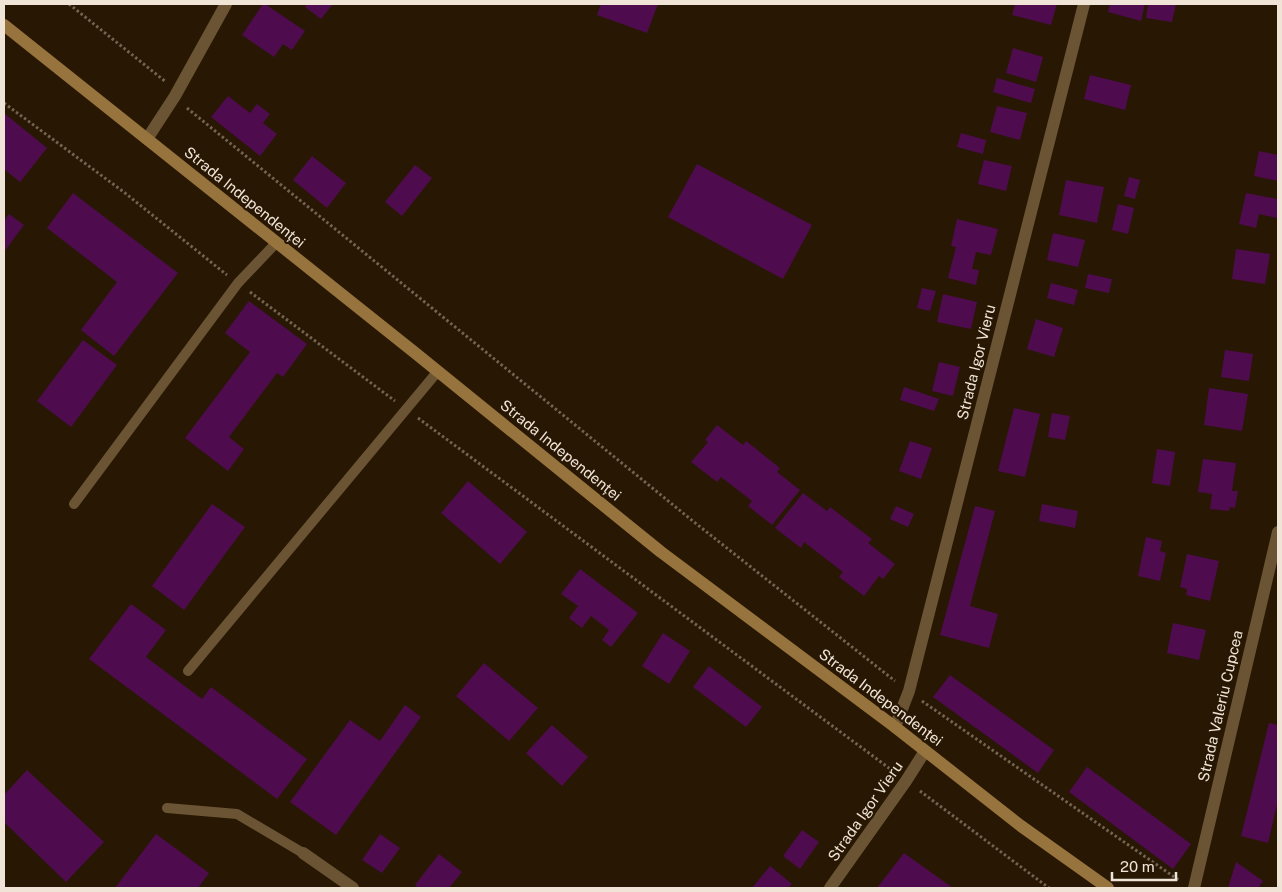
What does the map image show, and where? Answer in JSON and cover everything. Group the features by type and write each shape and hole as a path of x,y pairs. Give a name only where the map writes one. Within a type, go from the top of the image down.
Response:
{"main road":[{"name":"Strada Independenței","path":"4,25 438,371 661,552 896,727 1021,826 1108,888"}],"street":[{"path":"147,139 174,96 226,4"},
{"name":"Strada Igor Vieru","path":"896,727 909,692 1084,4"},
{"name":"Strada Valeriu Cupcea","path":"1194,888 1278,532"},
{"name":"Strada Igor Vieru","path":"830,888 925,751"},
{"path":"303,853 353,888"}],"lane":[{"path":"74,504 238,283 277,242"},
{"path":"188,671 438,371"},
{"path":"167,808 237,814 303,853"}],"path":[{"path":"69,4 168,83 174,96 244,155 679,509 909,692 1182,883"},
{"path":"4,103 125,194 238,283 1049,888"}],"building":[{"path":"263,4 305,31 292,50 283,44 274,57 242,35"},
{"path":"308,4 333,4 321,19 305,7"},
{"path":"601,4 658,4 647,33 597,15"},
{"path":"1015,4 1057,4 1051,25 1012,15"},
{"path":"1110,4 1145,4 1141,21 1108,12"},
{"path":"1148,4 1176,4 1172,22 1146,18"},
{"path":"1013,48 1043,57 1036,82 1006,73"},
{"path":"1090,75 1131,85 1125,110 1084,99"},
{"path":"997,78 1035,89 1031,103 993,92"},
{"path":"228,96 250,113 257,104 270,114 263,123 277,134 260,156 211,117"},
{"path":"997,106 1027,113 1020,140 990,132"},
{"path":"4,113 47,148 20,182 4,169"},
{"path":"961,133 986,140 983,154 957,147"},
{"path":"1259,151 1278,155 1278,181 1254,176"},
{"path":"312,156 346,183 327,208 293,180"},
{"path":"984,160 1012,166 1006,191 978,184"},
{"path":"697,164 812,225 783,279 668,217"},
{"path":"415,165 432,178 402,216 385,202"},
{"path":"1129,177 1140,180 1135,199 1124,196"},
{"path":"1066,180 1104,187 1097,223 1059,215"},
{"path":"73,193 178,273 114,356 81,330 117,282 47,228"},
{"path":"1246,193 1278,199 1277,218 1259,214 1256,228 1239,224"},
{"path":"1118,204 1134,208 1128,234 1112,230"},
{"path":"9,214 24,225 4,252 4,221"},
{"path":"957,219 998,229 991,255 976,252 972,269 979,270 976,285 948,278 956,247 951,246"},
{"path":"1053,233 1085,240 1078,267 1047,260"},
{"path":"1236,249 1270,254 1265,284 1232,279"},
{"path":"1088,274 1112,279 1109,293 1085,288"},
{"path":"1051,283 1078,290 1074,305 1047,298"},
{"path":"922,288 936,291 930,311 917,308"},
{"path":"943,294 977,302 971,329 937,322"},
{"path":"249,301 307,344 283,377 277,373 229,437 244,449 228,471 185,438 250,352 225,333"},
{"path":"1036,319 1063,328 1054,357 1027,349"},
{"path":"83,340 117,365 71,427 37,401"},
{"path":"1225,350 1253,354 1249,381 1221,377"},
{"path":"939,362 960,367 953,396 932,391"},
{"path":"904,387 939,399 934,411 900,400"},
{"path":"1209,388 1248,394 1242,431 1204,425"},
{"path":"1014,408 1040,414 1025,477 998,471"},
{"path":"1052,413 1070,416 1065,440 1048,437"},
{"path":"717,425 743,445 746,441 780,468 777,472 800,490 772,525 748,506 752,501 721,477 717,482 691,462 708,442 705,440"},
{"path":"910,441 932,448 921,479 899,471"},
{"path":"1157,449 1175,452 1170,486 1152,483"},
{"path":"1203,459 1236,463 1232,491 1238,491 1235,508 1230,507 1229,511 1210,509 1212,494 1198,492"},
{"path":"468,481 527,532 500,564 441,513"},
{"path":"803,493 827,511 830,507 872,539 868,543 895,564 883,579 879,576 864,596 839,577 843,572 804,542 801,548 775,528"},
{"path":"212,504 245,527 184,610 152,586"},
{"path":"1042,504 1078,511 1075,528 1039,521"},
{"path":"896,506 914,514 908,527 890,519"},
{"path":"975,506 995,511 970,606 998,614 989,648 940,635"},
{"path":"1146,537 1162,541 1160,551 1166,553 1160,581 1138,576"},
{"path":"1187,554 1219,561 1210,601 1186,595 1187,589 1180,587"},
{"path":"580,569 638,613 611,647 602,640 609,630 591,616 582,628 569,618 578,606 561,594"},
{"path":"131,604 166,630 146,657 202,699 211,687 307,759 277,799 89,659"},
{"path":"1173,623 1206,630 1199,660 1167,653"},
{"path":"663,633 690,651 669,684 642,666"},
{"path":"484,663 538,708 509,741 456,696"},
{"path":"709,666 762,707 746,727 693,687"},
{"path":"950,675 1054,750 1038,773 933,697"},
{"path":"405,705 421,717 336,835 290,802 350,720 380,741"},
{"path":"1269,723 1278,725 1278,800 1268,843 1241,836"},
{"path":"552,725 588,757 562,786 526,753"},
{"path":"1087,767 1191,844 1173,869 1069,792"},
{"path":"27,770 104,842 66,882 4,822 4,795"},
{"path":"802,830 819,842 800,869 783,856"},
{"path":"156,834 209,873 198,888 115,888"},
{"path":"380,834 400,848 382,873 362,860"},
{"path":"904,853 953,888 877,888"},
{"path":"439,854 462,872 449,888 419,888 415,885"},
{"path":"1236,862 1263,881 1259,887 1261,888 1228,888"},
{"path":"770,866 792,884 788,888 752,888"}]}
